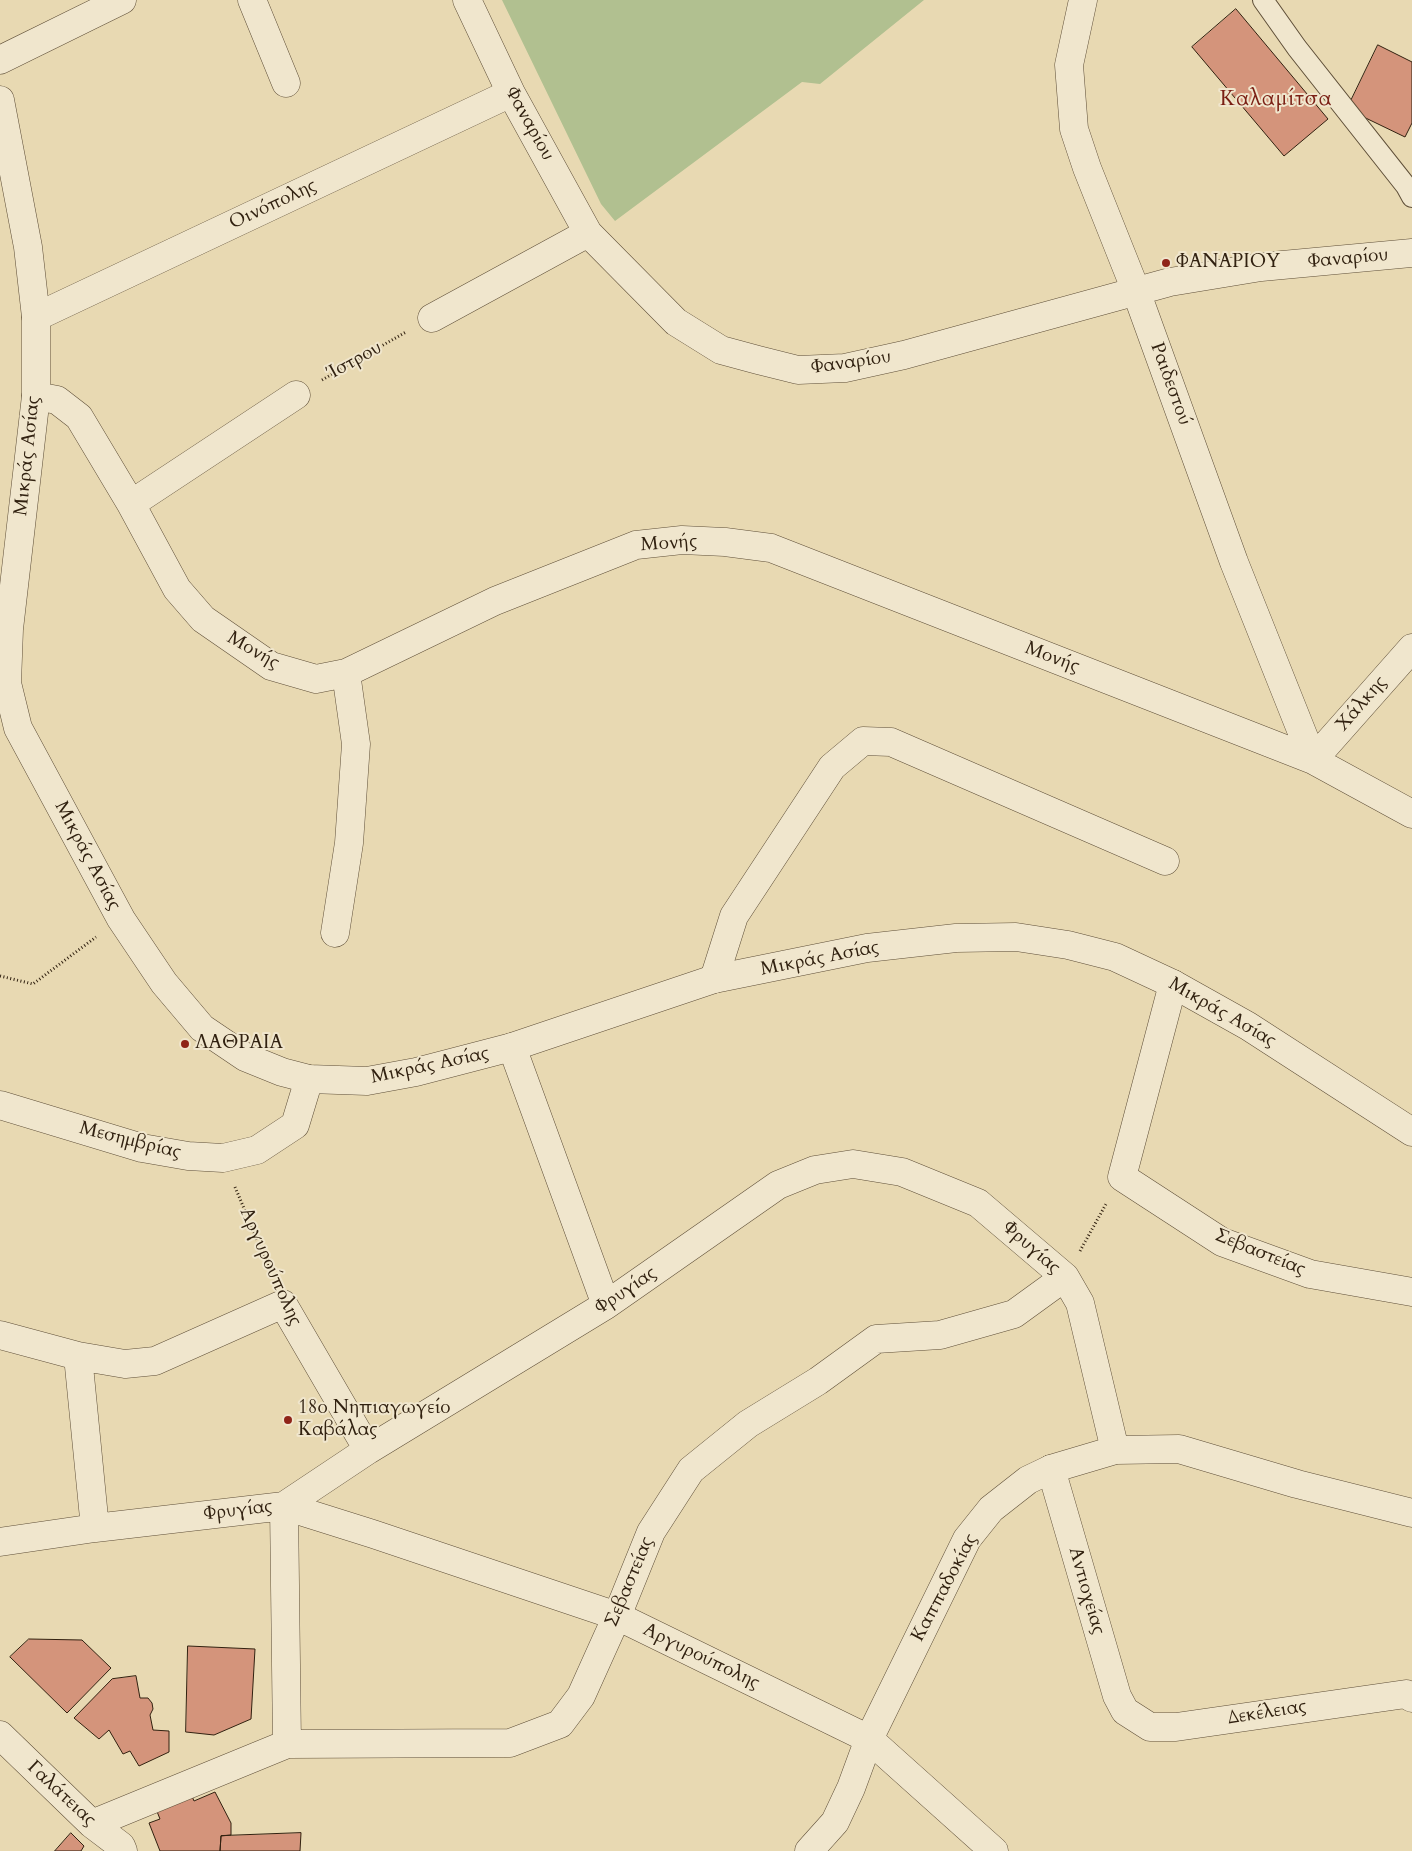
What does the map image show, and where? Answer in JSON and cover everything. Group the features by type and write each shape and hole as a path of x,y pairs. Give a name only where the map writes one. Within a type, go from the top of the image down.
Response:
{"street":[{"path":"0,60 122,0"},
{"path":"252,0 286,83"},
{"name":"Φαναρίου","path":"466,0 511,93 588,233 676,322 721,350 798,370 845,368 904,355 1170,282 1261,267 1412,253"},
{"name":"Ραιδεστού","path":"1083,0 1069,66 1074,130 1087,168 1136,291 1234,562 1313,760"},
{"name":"Οινόπολης","path":"36,317 511,93"},
{"name":"Μικράς Ασίας","path":"0,100 28,247 36,317 36,396 9,629 7,682 18,728 121,919 164,983 202,1028 245,1057 282,1072 309,1079 367,1081 416,1072 512,1048 714,979 867,948 956,938 1016,937 1068,945 1115,957 1173,984 1248,1026 1412,1132"},
{"path":"432,318 588,233"},
{"path":"131,504 296,395"},
{"name":"Μονής","path":"36,396 57,400 79,417 131,504 177,589 203,619 271,666 316,679 346,673 495,601 636,545 682,540 725,542 771,548 1313,760 1412,814"},
{"name":"Χάλκης","path":"1313,760 1412,648"},
{"path":"335,933 349,843 356,744 346,673"},
{"path":"714,979 734,916 832,767 864,740 891,742 1165,861"},
{"path":"1122,1176 1173,984"},
{"path":"512,1048 606,1305"},
{"name":"Μεσημβρίας","path":"0,1105 142,1148 188,1156 223,1158 257,1150 295,1125 309,1079"},
{"name":"Φρυγίας","path":"0,1542 95,1528 284,1506 368,1450 606,1305 778,1185 815,1170 853,1164 902,1172 978,1203 1065,1277 1080,1303 1115,1450"},
{"name":"Σεβαστείας","path":"1122,1176 1222,1242 1310,1274 1412,1292"},
{"name":"Σεβαστείας","path":"287,1744 510,1743 560,1724 582,1696 651,1532 691,1470 748,1424 818,1381 876,1339 940,1335 1014,1314 1065,1277"},
{"path":"0,1335 78,1356 125,1364 155,1361 284,1304"},
{"name":"Αργυρούπολης","path":"284,1304 368,1450"},
{"path":"78,1356 95,1528"},
{"name":"Καππαδοκίας","path":"809,1851 835,1822 851,1788 869,1739 967,1539 991,1510 1028,1480 1050,1469 1115,1450 1179,1449 1297,1484 1412,1513"},
{"name":"Αντιοχείας","path":"1050,1469 1117,1696 1125,1711"},
{"path":"92,1824 287,1744 284,1506"},
{"name":"Αργυρούπολης","path":"284,1506 617,1616 869,1739 994,1851"},
{"name":"Δεκέλειας","path":"1125,1711 1150,1727 1176,1727 1406,1694 1412,1698"},
{"name":"Γαλάτειας","path":"0,1735 92,1824 121,1846 123,1851"}],"lane":[{"path":"1263,0 1297,48 1406,186 1412,197"}],"path":[{"name":"Ίστρου","path":"296,395 432,318"},
{"path":"0,976 33,984 121,919"},
{"name":"Αργυρούπολης","path":"223,1158 284,1304"},
{"path":"1065,1277 1122,1176"}],"green space":[{"path":"502,0 924,0 820,84 802,82 615,221 601,204"}],"building":[{"path":"1236,9 1328,119 1284,156 1192,47"},
{"path":"1378,45 1412,62 1412,123 1405,137 1347,109"},
{"path":"29,1639 82,1640 111,1668 67,1713 10,1657"},
{"path":"188,1646 255,1649 251,1719 214,1735 186,1732"},
{"path":"136,1676 140,1698 148,1698 152,1703 153,1709 150,1715 153,1730 169,1731 169,1752 139,1766 130,1751 123,1754 109,1730 99,1739 74,1718 112,1679"},
{"path":"189,1789 194,1801 215,1792 231,1823 231,1835 221,1836 220,1851 160,1851 149,1823 160,1819 154,1804"},
{"path":"71,1833 84,1846 81,1851 55,1851"},
{"path":"301,1833 300,1851 220,1851 221,1836"}],"place":[{"name":"ΦΑΝΑΡΙΟΥ","path":"1166,263"},
{"name":"ΛΑΘΡΑΙΑ","path":"185,1044"},
{"name":"18ο Νηπιαγωγείο Καβάλας","path":"288,1420"}],"district":[{"name":"Καλαμίτσα","path":"1276,100"}]}
